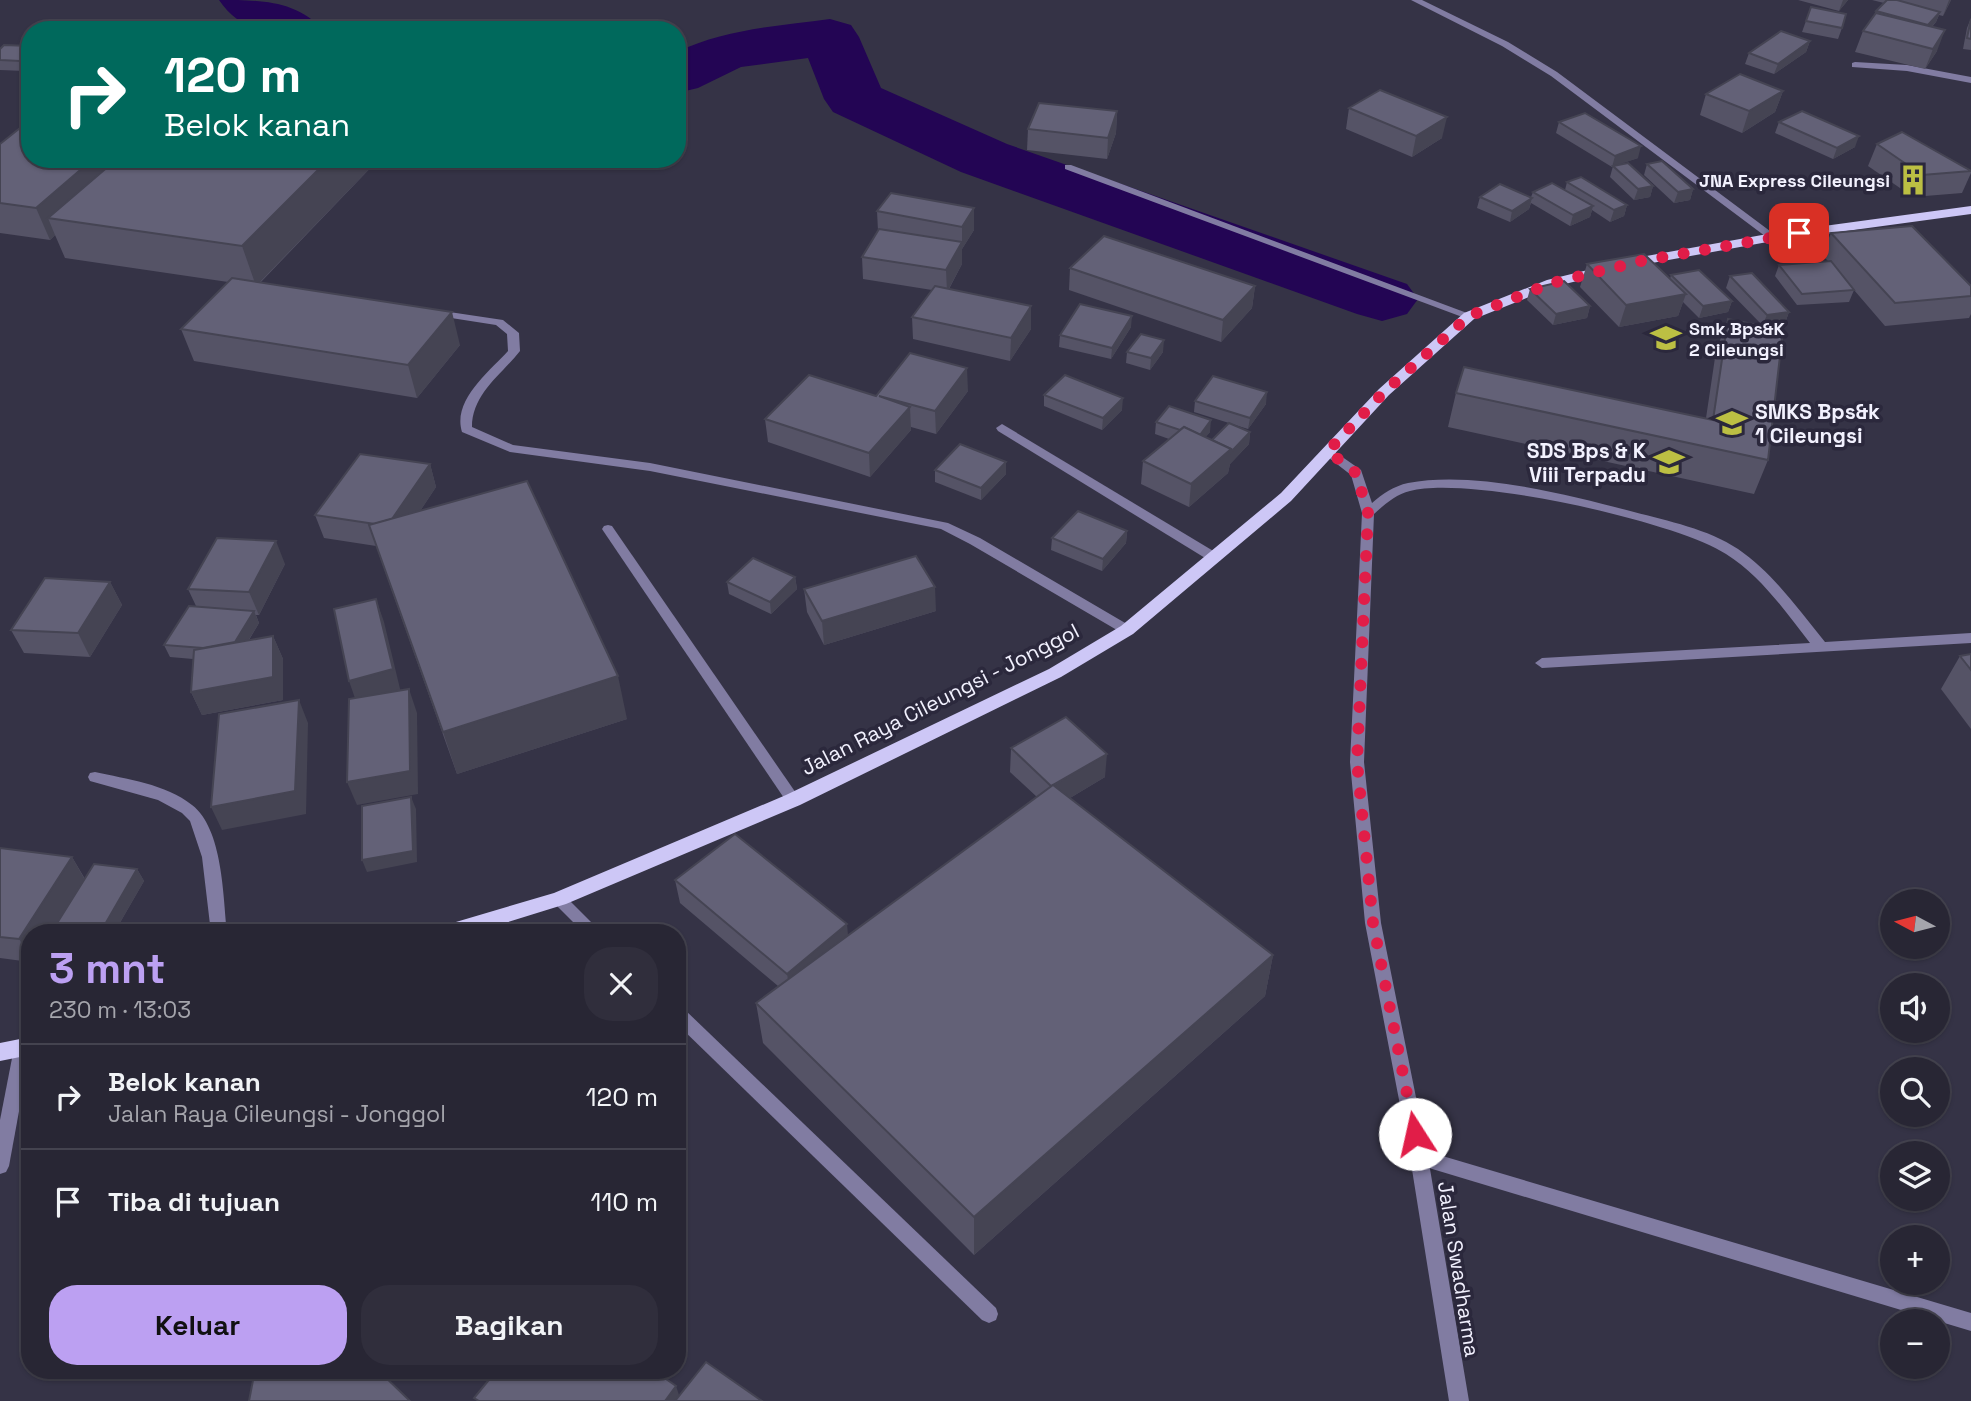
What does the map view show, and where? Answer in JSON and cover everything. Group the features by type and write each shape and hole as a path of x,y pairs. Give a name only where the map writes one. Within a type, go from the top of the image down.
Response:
{"main road":[{"name":"Jalan Raya Cileungsi - Jonggol","path":"476,924 559,899 793,800 1055,673 1127,630 1286,497 1384,392 1469,316 1552,283 1641,261 1773,237 1971,210"},
{"path":"0,1052 21,1048"}],"street":[{"path":"1415,0 1505,44 1554,74 1773,237"},
{"path":"1855,65 1908,68 1971,80"},
{"path":"1068,167 1469,316"},
{"path":"428,312 499,322 513,333 514,351 469,402 466,429 510,448 650,467 944,527 975,541 1127,630"},
{"path":"1002,428 1215,558"},
{"name":"Jalan Swadharma","path":"1328,451 1356,473 1368,513 1357,762 1373,923 1419,1157 1459,1401"},
{"path":"1368,513 1384,499 1408,487 1435,483 1568,500 1667,525 1717,542 1757,570 1821,647"},
{"path":"608,529 793,800"},
{"path":"1542,663 1971,638"},
{"path":"95,777 174,801 194,815 204,837 218,924"},
{"path":"559,899 585,924"},
{"path":"686,1022 989,1314"},
{"path":"0,1166 21,1070"},
{"path":"1419,1157 1971,1322"}],"building":[{"path":"1887,0 1897,0 1940,12 1928,25 1876,11"},
{"path":"1811,7 1846,14 1842,28 1806,21"},
{"path":"1876,13 1945,30 1933,49 1863,31"},
{"path":"1971,19 1971,39 1967,38"},
{"path":"1781,31 1810,41 1778,64 1749,53"},
{"path":"4,45 21,46 21,60 0,60 0,49"},
{"path":"1740,74 1783,91 1749,111 1706,94"},
{"path":"1380,90 1447,117 1416,136 1349,108"},
{"path":"1039,103 1117,111 1108,138 1028,129"},
{"path":"1802,111 1859,136 1837,148 1779,122"},
{"path":"1585,113 1641,146 1615,156 1559,122"},
{"path":"21,127 21,168 83,168 36,208 0,203 0,144"},
{"path":"1902,132 1971,171 1922,175 1877,144"},
{"path":"1662,161 1693,189 1678,192 1647,164"},
{"path":"1628,163 1653,186 1638,189 1613,166"},
{"path":"106,168 320,168 242,246 48,218"},
{"path":"1581,177 1627,205 1614,210 1567,182"},
{"path":"1552,183 1593,206 1573,215 1533,192"},
{"path":"1500,184 1532,198 1512,211 1480,197"},
{"path":"891,193 974,208 962,227 877,211"},
{"path":"1912,226 1971,286 1971,296 1895,303 1831,233"},
{"path":"879,229 962,242 946,270 862,257"},
{"path":"1104,236 1255,286 1223,320 1070,268"},
{"path":"1644,254 1686,294 1626,305 1587,264"},
{"path":"1831,261 1854,290 1802,294 1779,265"},
{"path":"1699,270 1732,301 1703,306 1671,275"},
{"path":"1752,273 1789,312 1767,315 1730,276"},
{"path":"232,278 452,312 408,365 181,329"},
{"path":"1564,281 1590,306 1556,314 1530,289"},
{"path":"935,286 1031,306 1011,338 912,317"},
{"path":"1080,304 1132,316 1112,348 1060,335"},
{"path":"1728,319 1783,330 1768,460 1456,393 1464,367 1713,420"},
{"path":"1141,334 1164,340 1151,358 1127,352"},
{"path":"910,353 967,368 935,411 879,396 910,407 869,453 765,419 809,375 876,396"},
{"path":"1065,375 1123,398 1103,418 1044,395"},
{"path":"1213,376 1267,392 1250,418 1195,401"},
{"path":"1169,406 1211,420 1200,435 1184,427 1180,430 1156,422"},
{"path":"1229,423 1250,432 1231,452 1231,449 1212,440"},
{"path":"1184,427 1231,449 1191,484 1143,461"},
{"path":"960,444 1006,462 981,488 935,470"},
{"path":"360,454 430,464 392,519 375,524 315,515"},
{"path":"527,481 618,676 443,732 369,525"},
{"path":"1078,511 1127,531 1103,559 1052,538"},
{"path":"217,538 276,541 249,592 188,589"},
{"path":"916,556 935,587 822,621 804,589"},
{"path":"753,558 795,577 770,602 727,582"},
{"path":"45,578 110,582 78,633 11,630"},
{"path":"376,599 393,669 349,681 334,609"},
{"path":"189,606 254,611 235,642 203,648 164,645"},
{"path":"273,636 273,677 191,692 194,650"},
{"path":"1971,654 1971,670 1960,656"},
{"path":"409,689 410,771 347,782 349,699"},
{"path":"299,700 295,791 211,807 219,714"},
{"path":"1066,717 1107,754 1051,786 1011,748"},
{"path":"1053,785 1273,955 974,1217 756,1003"},
{"path":"411,797 413,851 362,860 362,806"},
{"path":"735,834 847,924 787,974 675,880"},
{"path":"0,848 72,857 29,924 21,924 19,939 0,937"},
{"path":"94,864 137,869 105,924 56,924"},
{"path":"706,1362 762,1401 675,1401"},
{"path":"253,1379 387,1379 410,1401 249,1401"},
{"path":"490,1379 666,1379 676,1386 665,1401 479,1401 474,1398"}],"waterway":[{"path":"247,0 280,21"},
{"path":"686,71 726,51 830,37 855,99 984,158 1382,299"}],"place":[{"name":"JNA Express Cileungsi","path":"1913,180"},
{"name":"Smk Bps&K 2 Cileungsi","path":"1666,338"},
{"name":"SMKS Bps&k 1 Cileungsi","path":"1732,423"},
{"name":"SDS Bps & K Viii Terpadu","path":"1669,462"}],"route":[{"path":"1415,1134 1373,923 1357,762 1368,513 1362,483 1356,473 1328,451 1384,392 1469,316 1552,283 1641,261 1799,233"}]}
